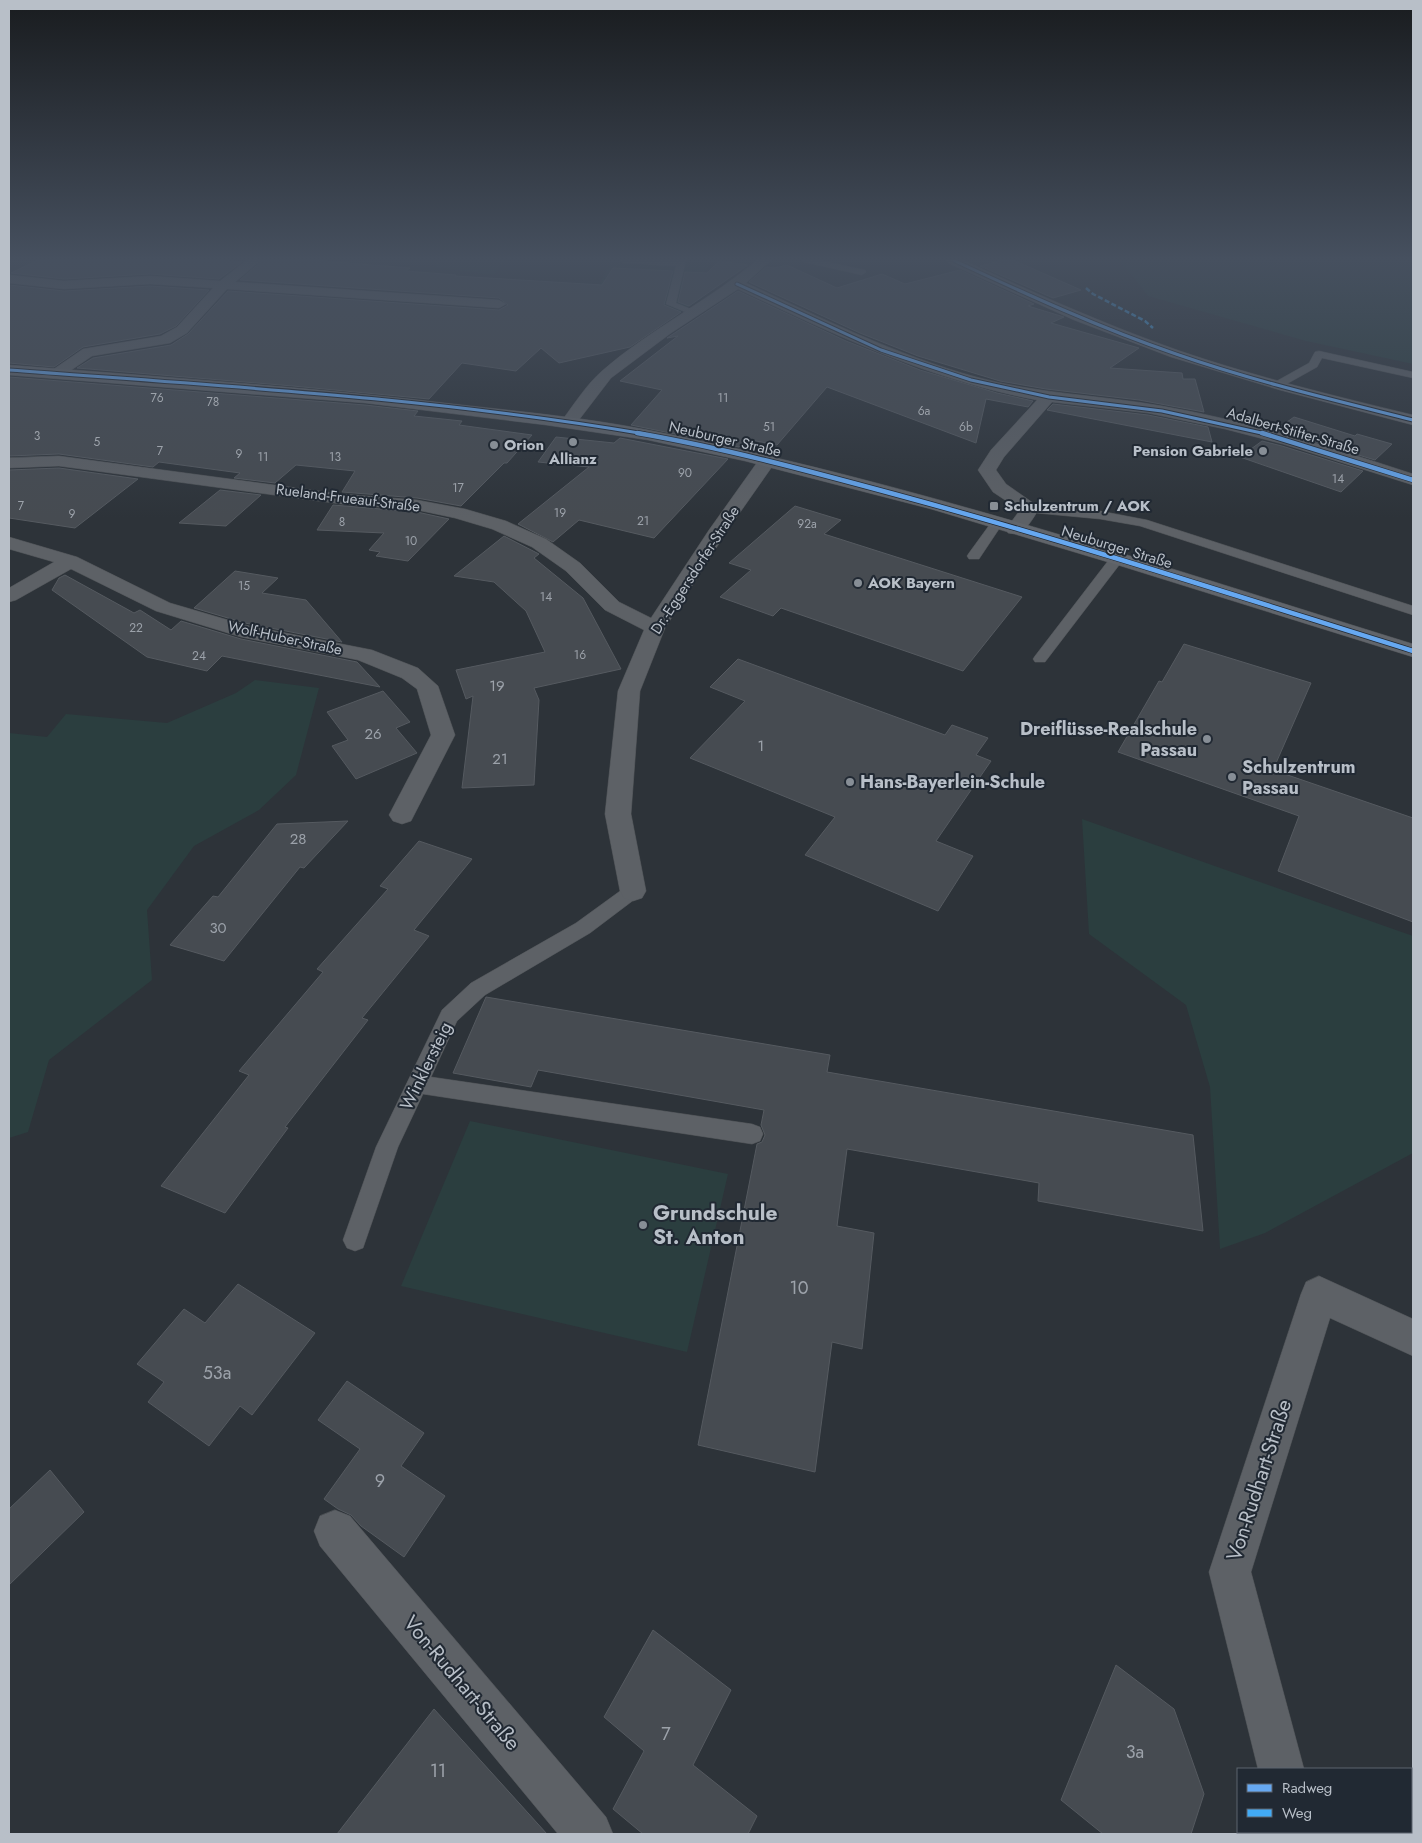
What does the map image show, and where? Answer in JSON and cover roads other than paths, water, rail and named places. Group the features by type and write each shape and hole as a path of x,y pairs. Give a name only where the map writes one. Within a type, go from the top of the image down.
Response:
{"street":[{"path":"56,374 88,352 126,346"},
{"path":"569,422 606,374 644,346"},
{"name":"Adalbert-Stifter-Straße","path":"876,346 914,363 971,380 1048,397 1121,404 1208,420 1328,453 1413,480"},
{"path":"1155,346 1208,365 1413,420"},
{"name":"Neuburger Straße","path":"9,370 203,383 385,399 569,422 645,434 853,482 1006,526 1413,651"},
{"path":"1006,526 1030,509 996,487 991,481 987,470 997,454 1048,397"},
{"name":"Rueland-Frueauf-Straße","path":"9,463 59,461 341,499 417,505 499,524 539,543 573,567 612,606 655,628"},
{"name":"Dr.-Eggersdorfer-Straße","path":"633,891 618,814 629,691 655,628 718,530 767,461"},
{"name":"Wolf-Huber-Straße","path":"9,543 70,561 163,608 241,631 364,655 410,673 427,686 443,735 402,815"},
{"path":"9,596 70,561"},
{"name":"Von-Rudhart-Straße","path":"1281,1768 1230,1572 1319,1294 1413,1338"},
{"name":"Von-Rudhart-Straße","path":"335,1531 589,1834"}],"lane":[{"path":"1279,384 1313,365 1319,354 1413,375"},
{"name":"Neuburger Straße","path":"1030,509 1084,513 1143,523 1413,611"},
{"path":"974,556 1006,526"},
{"path":"1040,659 1116,560"},
{"name":"Winklersteig","path":"355,1240 387,1147 449,1016 478,989 583,928 633,891"},
{"path":"417,1084 752,1134"}],"place":[{"name":"Allianz","path":"573,442"},
{"name":"Orion","path":"494,445"},
{"name":"Pension Gabriele","path":"1263,451"},
{"name":"Schulzentrum / AOK","path":"994,506"},
{"name":"AOK Bayern","path":"858,583"},
{"name":"Dreiflüsse-Realschule Passau","path":"1207,739"},
{"name":"Schulzentrum Passau","path":"1232,777"},
{"name":"Hans-Bayerlein-Schule","path":"850,782"},
{"name":"Grundschule St. Anton","path":"643,1225"}]}
